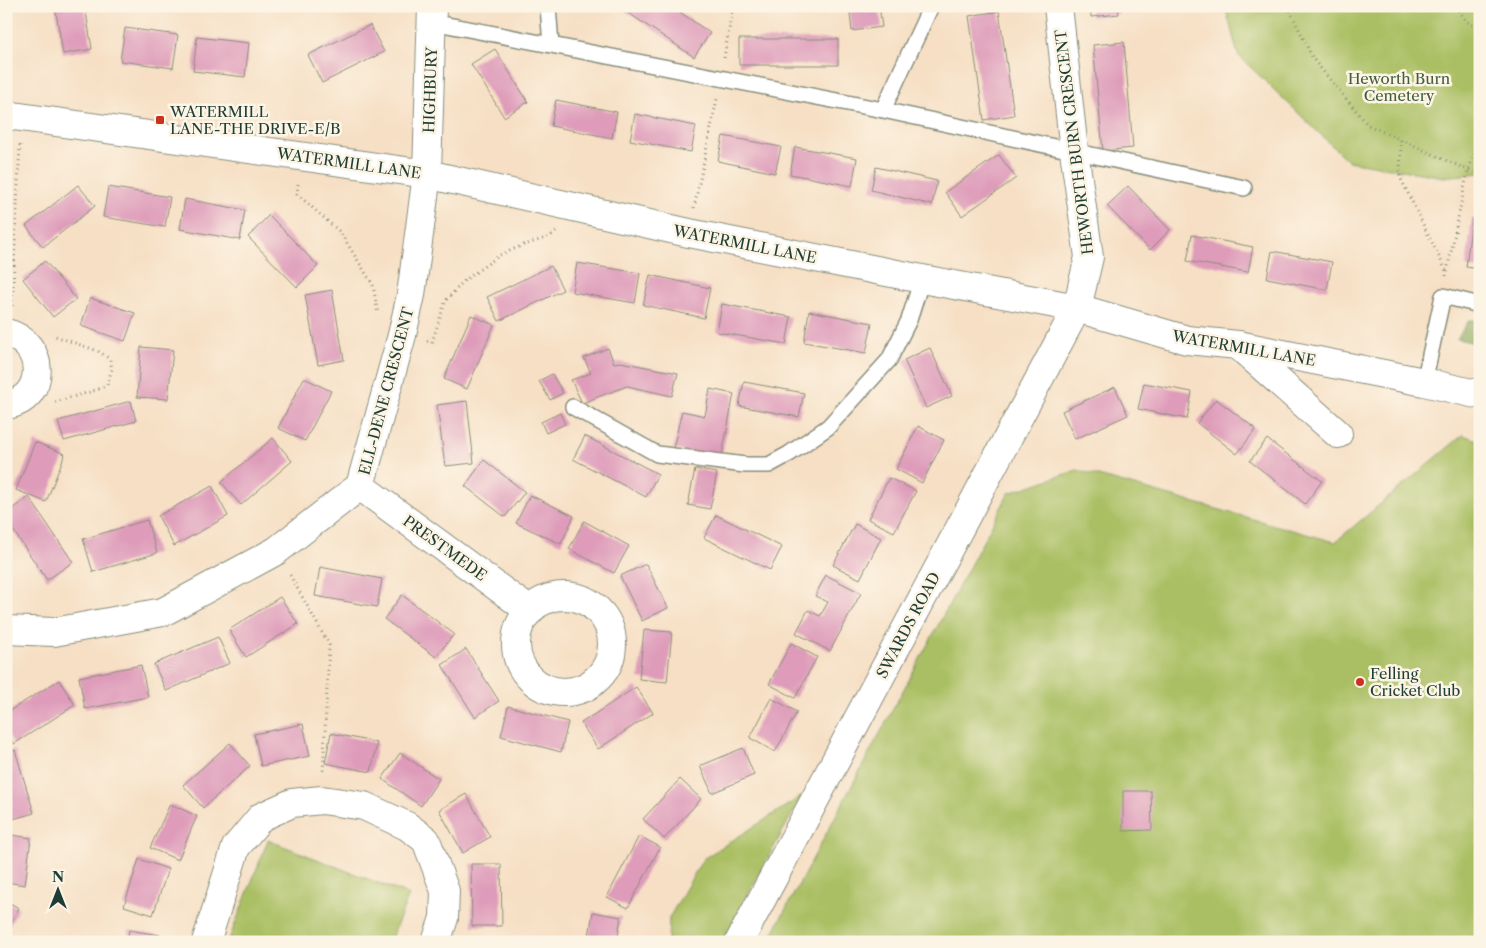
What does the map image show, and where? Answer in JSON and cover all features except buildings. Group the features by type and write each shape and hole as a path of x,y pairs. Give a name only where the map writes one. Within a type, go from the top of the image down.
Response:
{"street":[{"name":"HEWORTH BURN CRESCENT","path":"1058,6 1074,150 1089,256 1077,308"},
{"name":"HIGHBURY","path":"427,174 432,14"},
{"name":"WATERMILL LANE","path":"14,116 427,174 689,233 1077,308 1187,340 1238,345 1480,395"},
{"name":"ELL-DENE CRESCENT","path":"6,630 54,632 163,612 276,551 360,486 402,335 411,295 427,174"},
{"name":"SWARDS ROAD","path":"739,942 1077,308"},
{"path":"6,405 14,404 25,397 33,388 37,375 34,354 27,344 8,333"},
{"path":"1238,345 1338,434"},
{"name":"PRESTMEDE","path":"360,486 530,611"},
{"path":"206,942 236,847 261,817 292,803 322,800 364,806 407,826 426,840 445,891 444,918 436,942"}],"lane":[{"path":"548,6 551,45"},
{"path":"883,110 931,6"},
{"path":"432,14 551,45 883,110 1244,188"},
{"path":"573,407 657,454 745,465 769,464 789,454 828,427 890,360 909,320 922,279"},
{"path":"1424,382 1443,296 1480,305"}],"path":[{"path":"689,233 721,79 732,6"},
{"path":"1288,6 1313,59 1368,125 1480,174"},
{"path":"1456,6 1466,21 1480,30"},
{"path":"8,333 12,321 14,116"},
{"path":"1400,140 1400,177 1446,272 1468,170 1480,142"},
{"path":"303,156 297,194 340,232 373,285 381,335 402,335 432,342 446,300 465,280 500,255 549,238 556,233 564,205"},
{"path":"276,551 329,645 322,800"}],"green space":[{"path":"742,6 786,6 772,11"},
{"name":"Heworth Burn Cemetery","path":"1225,6 1480,6 1480,173 1444,177 1348,161 1238,55"},
{"path":"1469,320 1480,320 1480,344 1457,339"},
{"path":"1463,435 1480,441 1480,942 768,942 1009,493 1077,470 1335,542"},
{"path":"802,796 722,942 668,942 669,918 703,859"},
{"path":"268,840 409,895 390,942 228,942"}],"place":[{"name":"WATERMILL LANE-THE DRIVE-E/B","path":"160,120"},
{"name":"Felling Cricket Club","path":"1360,682"}]}
